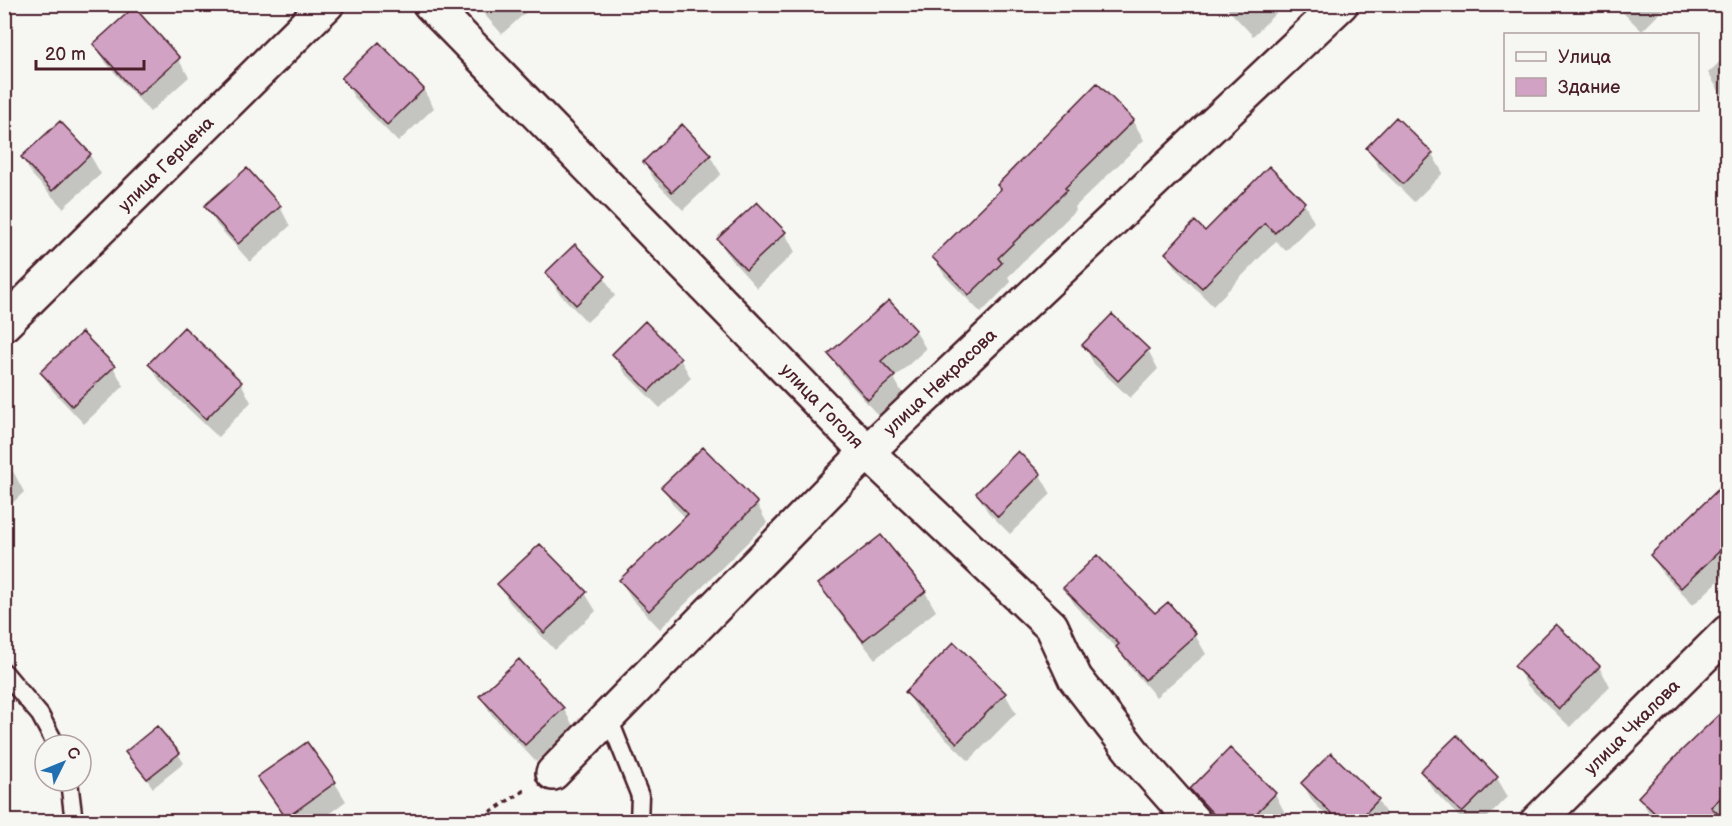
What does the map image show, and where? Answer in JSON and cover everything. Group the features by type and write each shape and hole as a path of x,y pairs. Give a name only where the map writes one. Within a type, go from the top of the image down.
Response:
{"street":[{"name":"улица Герцена","path":"4,324 327,4"},
{"name":"улица Гоголя","path":"430,4 867,452 1051,626 1075,678 1138,759 1194,822"},
{"name":"улица Некрасова","path":"554,773 867,452 1341,4"},
{"name":"улица Чкалова","path":"1537,822 1728,632"}],"lane":[{"path":"4,672 40,715 50,733"},
{"path":"608,716 640,796 639,822"},
{"path":"70,793 74,822"}],"path":[{"path":"475,822 554,773"}],"building":[{"path":"134,7 180,58 138,95 93,44"},
{"path":"379,42 424,89 387,125 341,78"},
{"path":"1097,83 1134,120 998,258 1002,263 969,295 932,257 1001,189 997,185"},
{"path":"1396,117 1433,153 1403,184 1366,148"},
{"path":"60,121 91,154 52,191 21,157"},
{"path":"682,124 711,155 672,192 643,162"},
{"path":"1269,166 1305,202 1275,233 1265,223 1202,288 1165,253 1195,221 1205,231"},
{"path":"247,168 281,206 238,244 204,206"},
{"path":"757,202 786,232 746,270 717,239"},
{"path":"575,244 606,276 576,305 545,273"},
{"path":"889,300 916,330 881,361 895,376 868,400 828,354"},
{"path":"1112,314 1149,349 1118,381 1082,345"},
{"path":"645,321 681,358 649,391 612,354"},
{"path":"184,327 242,382 206,419 148,364"},
{"path":"82,332 115,366 72,406 40,372"},
{"path":"703,447 758,503 649,611 619,580 688,514 661,487"},
{"path":"1018,451 1041,474 998,517 976,493"},
{"path":"1728,480 1728,543 1681,588 1650,555"},
{"path":"881,535 926,591 863,641 818,584"},
{"path":"540,544 587,592 544,633 497,584"},
{"path":"1097,555 1155,613 1168,602 1196,634 1145,680 1116,647 1119,644 1063,588"},
{"path":"1556,624 1600,666 1559,709 1514,666"},
{"path":"954,642 1006,693 957,743 905,692"},
{"path":"519,659 564,708 525,745 479,696"},
{"path":"1728,706 1728,791 1711,807 1727,822 1664,822 1638,797"},
{"path":"157,726 180,753 147,779 125,752"},
{"path":"1457,735 1498,777 1462,813 1420,771"},
{"path":"307,742 336,782 286,818 257,777"},
{"path":"1230,748 1276,793 1248,822 1221,822 1190,789"},
{"path":"1331,753 1379,799 1357,822 1340,822 1301,783"}]}
